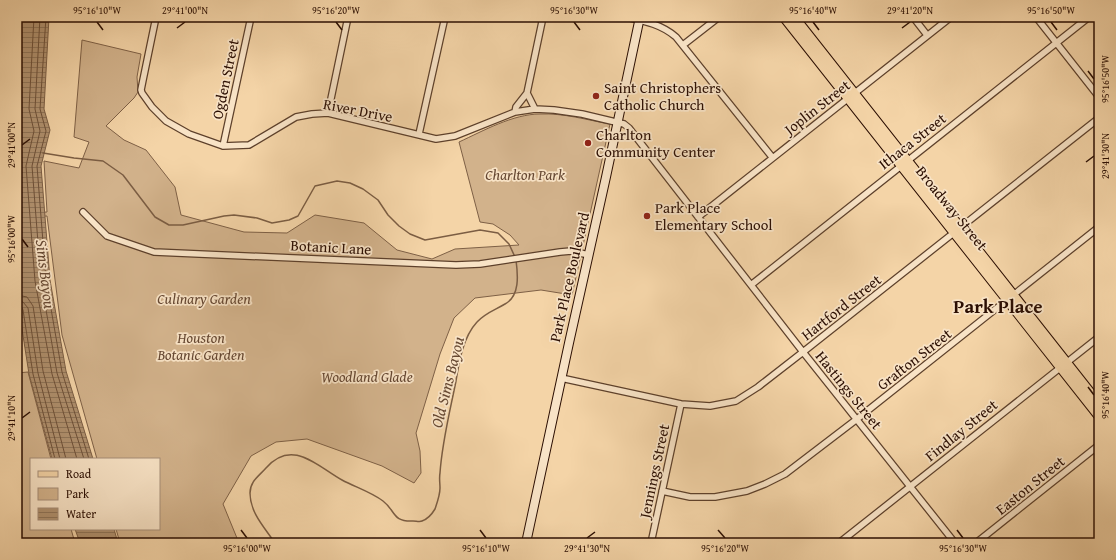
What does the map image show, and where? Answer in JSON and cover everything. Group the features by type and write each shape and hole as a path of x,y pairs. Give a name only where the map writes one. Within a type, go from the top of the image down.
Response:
{"main road":[{"name":"Broadway Street","path":"784,17 794,22 1063,365 1099,416"},
{"name":"Broadway Street","path":"1063,365 1099,404"}],"street":[{"name":"River Drive","path":"156,17 141,90 142,93 152,107 166,121 189,134 223,146 249,145 296,117 312,114 328,114 436,139 455,136 515,112 535,109 582,114 618,123"},
{"name":"Ogden Street","path":"223,146 251,17"},
{"path":"328,114 348,17"},
{"path":"419,134 445,17"},
{"path":"515,112 516,107 527,92 543,17"},
{"path":"625,17 640,19 663,27 670,32 683,45 772,157"},
{"path":"683,45 719,17"},
{"path":"913,17 927,35"},
{"name":"Joplin Street","path":"698,217 951,17"},
{"path":"1036,17 1099,97"},
{"name":"Ithaca Street","path":"751,285 1089,17"},
{"name":"Park Place Boulevard","path":"526,543 640,19"},
{"path":"527,92 535,109"},
{"name":"Hartford Street","path":"561,378 681,404 710,406 736,401 758,387 803,352 1099,118"},
{"name":"Hastings Street","path":"618,123 624,124 629,128 803,352 955,543"},
{"name":"Botanic Lane","path":"84,212 107,236 154,252 456,265 480,264 571,251 589,255"},
{"name":"Grafton Street","path":"662,491 690,497 715,497 747,491 784,474 857,419 1099,227"},
{"name":"Findlay Street","path":"838,543 1099,337"},
{"name":"Jennings Street","path":"651,543 681,404"},
{"name":"Easton Street","path":"976,543 1099,445"}],"green space":[{"name":"Houston Botanic Garden","path":"82,40 141,54 137,77 138,92 106,126 124,140 146,150 175,187 181,215 244,232 287,233 315,215 364,223 397,250 432,259 455,249 519,245 510,235 493,224 480,222 459,142 498,124 530,115 558,115 610,124 572,295 541,290 475,298 454,318 440,354 416,433 420,451 421,473 414,483 382,466 307,439 276,442 251,456 223,504 239,543 120,543 116,530 160,530 160,458 97,458 62,335 47,216 17,218 17,214 47,212 44,161 79,168 89,142 74,137"},
{"path":"28,372 51,458 30,458 30,530 71,530 75,543 17,543 17,373"}],"water":[{"name":"Sims Bayou","path":"17,17 49,17 44,109 50,130 41,166 50,280 66,371 93,458 52,458 29,374 17,297"},
{"path":"75,530 114,530 118,543 80,543"}],"waterway":[{"name":"Old Sims Bayou","path":"43,153 103,161 123,175 155,217 169,225 183,225 234,215 257,218 272,223 289,220 298,216 315,186 337,181 350,183 363,189 378,200 388,215 410,234 425,240 480,230 498,233 509,244 515,257"},
{"name":"Old Sims Bayou","path":"275,543 255,514 252,507 250,489 255,479 266,468 276,459 285,455 295,455 314,462 342,480 373,495 383,501 401,520 421,521 426,519 431,514 435,509 440,493 442,450 462,350 468,335 477,322 487,314 505,304 513,296 517,285 516,260"}],"place":[{"name":"Saint Christophers Catholic Church","path":"596,96"},
{"name":"Charlton Community Center","path":"588,143"},
{"name":"Park Place Elementary School","path":"647,216"}],"district":[{"name":"Park Place","path":"998,306"}],"park label":[{"name":"Charlton Park","path":"525,174"},
{"name":"Culinary Garden","path":"204,298"},
{"name":"Woodland Glade","path":"367,376"}]}
